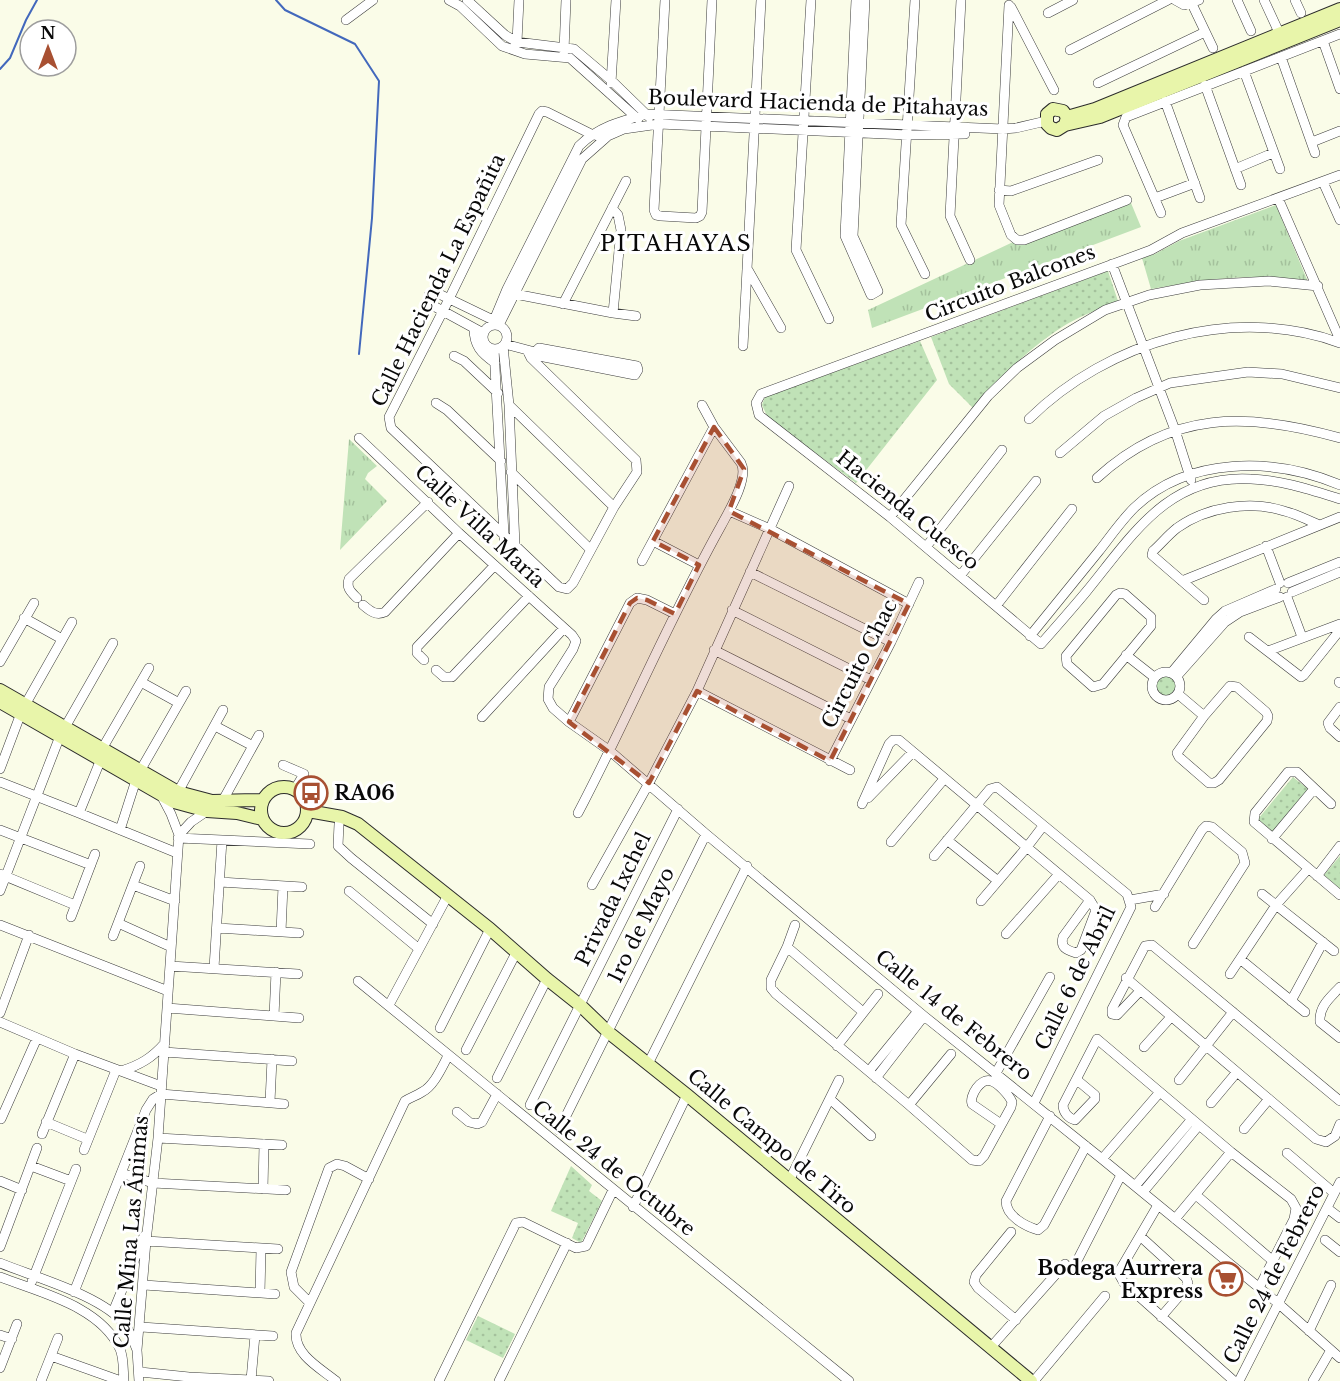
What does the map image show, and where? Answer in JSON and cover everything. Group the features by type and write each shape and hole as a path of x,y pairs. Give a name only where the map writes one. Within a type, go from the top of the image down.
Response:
{"street":[{"path":"346,20 372,0"},
{"path":"449,0 460,6 502,46 563,52 574,49 657,121"},
{"path":"466,0 505,35 514,47"},
{"path":"514,47 519,0"},
{"path":"563,52 566,0"},
{"path":"608,91 612,81 616,0"},
{"path":"665,0 654,210 656,215 696,218 700,216 712,0"},
{"path":"744,346 761,0"},
{"path":"811,0 796,250 829,319"},
{"path":"856,0 858,55"},
{"path":"850,214 853,236 878,291 871,295 845,236 850,214 858,55 865,0"},
{"path":"915,0 901,225 925,274"},
{"path":"961,0 950,216 970,260"},
{"path":"1048,13 1073,0"},
{"path":"1237,0 1251,31"},
{"path":"1264,0 1284,47 1315,153"},
{"path":"1295,0 1301,13"},
{"path":"1070,50 1174,1 1195,2 1213,48"},
{"path":"1008,2 1054,90"},
{"path":"1008,2 999,206 1011,235 1017,240 1024,240 1127,200"},
{"path":"1161,213 1123,125 1126,117 1244,71 1340,9"},
{"path":"1066,121 1060,109 1053,109 1047,114 1046,122 1051,128 1057,130 1066,121 1100,117 1284,47 1340,20"},
{"path":"1098,83 1205,32"},
{"path":"1284,47 1323,41 1340,34"},
{"path":"1323,41 1340,89"},
{"path":"563,52 643,125"},
{"path":"1244,71 1280,169"},
{"path":"1205,85 1241,185"},
{"path":"1165,101 1200,198"},
{"name":"Calle Hacienda La Españita","path":"531,351 531,358 636,460 637,472 614,507 573,583 567,589 559,587 391,428 388,417 449,299 539,114 542,111 547,112 591,134 605,138"},
{"name":"Boulevard Hacienda de Pitahayas","path":"495,324 579,146 591,134 618,122 647,114"},
{"name":"Boulevard Hacienda de Pitahayas","path":"495,324 515,294 582,159 605,138 624,129 657,121 755,118 908,124 955,130 1003,132 1046,122"},
{"name":"Boulevard Hacienda de Pitahayas","path":"707,120 755,129 803,131 908,135 955,130"},
{"path":"1312,141 1340,131"},
{"path":"1235,169 1273,153"},
{"path":"999,190 1011,191 1098,160"},
{"name":"Circuito Balcones","path":"756,403 761,394 1151,250 1182,233 1340,175"},
{"path":"563,304 626,181"},
{"path":"1323,182 1340,220"},
{"path":"1155,198 1195,183"},
{"path":"1278,198 1318,286 1340,342"},
{"path":"612,208 618,215 621,230 613,314"},
{"path":"1112,264 1175,430 1194,488 1212,482 1249,478 1274,481 1340,499"},
{"path":"747,268 781,328"},
{"path":"890,517 988,396 1017,368 1105,310 1149,295 1200,285 1269,281 1318,286"},
{"path":"505,534 495,363 501,346 506,333 495,324 435,292 429,295 430,304 479,330 484,344 501,346 531,351 539,348 636,370"},
{"path":"515,294 613,314 636,316"},
{"path":"495,324 479,330 474,339 479,349 495,363"},
{"path":"1029,419 1077,380 1106,363 1169,338 1209,330 1247,328 1309,334 1340,342"},
{"path":"501,346 509,405 515,545"},
{"path":"454,356 464,361 498,393"},
{"path":"1060,453 1104,416 1170,383 1248,372 1282,374 1340,388"},
{"path":"436,403 447,410 501,461"},
{"name":"Hacienda Cuesco","path":"756,403 759,415 890,517 1041,644 1086,593 1121,547 1160,506 1194,488"},
{"path":"509,405 614,507"},
{"path":"578,813 699,565 729,511 743,477 744,469 714,427 702,405"},
{"path":"1097,478 1130,450 1185,426 1216,422 1254,422 1299,426 1340,438"},
{"path":"642,561 714,427"},
{"name":"Calle Villa María","path":"359,438 459,533 572,634 576,641 549,687 548,699"},
{"path":"926,547 1002,450"},
{"path":"1030,636 1134,508 1156,491 1189,474 1227,467 1257,466 1291,471 1340,485"},
{"path":"511,472 590,549"},
{"path":"960,576 1036,481"},
{"path":"592,885 697,691 789,486"},
{"path":"428,502 349,579 349,590 360,601 372,612 380,614 385,612 459,533"},
{"path":"1204,600 1152,555 1153,551 1177,528 1205,514 1228,507 1283,510 1319,525"},
{"path":"996,606 1072,508"},
{"path":"729,511 770,529 909,604"},
{"path":"1182,581 1340,517"},
{"path":"653,541 699,565"},
{"path":"1266,546 1302,637"},
{"path":"1284,590 1340,562"},
{"path":"424,660 417,653 417,647 495,566"},
{"path":"750,572 891,642"},
{"path":"1174,674 1216,619 1237,605 1340,572"},
{"name":"Circuito Chac","path":"830,761 919,582"},
{"path":"1120,593 1125,594 1152,621 1151,626 1126,655 1098,687 1093,687 1065,661 1066,656 1101,612 1120,593"},
{"path":"436,670 448,678 452,677 529,596"},
{"path":"569,722 630,603 637,598 647,600 675,614"},
{"path":"0,662 34,603"},
{"path":"732,610 871,680"},
{"path":"24,618 62,639"},
{"path":"0,769 23,709 72,622"},
{"path":"1268,651 1340,624"},
{"path":"482,717 564,628"},
{"path":"1249,637 1301,677 1340,630"},
{"path":"0,891 3,875 63,732 113,643"},
{"path":"714,650 851,719"},
{"path":"1126,655 1154,677"},
{"path":"80,813 101,754 149,668"},
{"path":"1159,673 1174,674 1180,682 1178,694 1173,698 1160,699 1152,690 1154,677 1159,673"},
{"path":"141,682 179,703"},
{"path":"1230,686 1237,687 1268,716 1267,721 1214,783 1209,783 1177,753 1204,716 1230,686"},
{"path":"0,690 23,709 138,775 184,806 207,811 237,813 262,819"},
{"path":"120,830 138,775 186,691"},
{"path":"697,691 850,770"},
{"path":"1178,694 1204,716"},
{"name":"Calle 14 de Febrero","path":"548,699 553,708 569,722 649,783 706,834 921,1014 1139,1189 1279,1304 1340,1358"},
{"path":"0,702 23,709"},
{"path":"1340,707 1328,723 1329,728 1340,737"},
{"path":"178,792 223,710"},
{"path":"215,726 253,746"},
{"path":"222,802 259,735"},
{"path":"912,753 862,804 889,744 893,740 899,740 1090,900 1096,910 1081,950 1076,953 1063,947 1061,943 1090,900"},
{"path":"284,765 304,774 295,789"},
{"path":"1331,804 1297,772 1288,772 1253,818 1254,822 1272,839 1340,895"},
{"path":"891,842 944,779"},
{"path":"0,782 177,853"},
{"path":"280,786 295,789 304,798 308,811 306,818 298,829 285,833 271,830 262,819 262,800 273,789 280,786"},
{"name":"Calle 6 de Abril","path":"976,806 994,787 998,787 1127,894 1130,900 1131,907 1034,1103"},
{"path":"157,788 201,800 222,802 262,800"},
{"name":"Calle Mina Las Ánimas","path":"139,1376 138,1350 146,1241 158,1138 178,837 171,814 157,788"},
{"path":"1272,839 1314,789"},
{"path":"934,856 976,806"},
{"name":"Privada Ixchel","path":"530,1105 678,809"},
{"path":"178,837 191,822 207,811"},
{"name":"Calle Campo de Tiro","path":"308,811 342,817 358,824 489,929 514,957 581,1006 608,1032 1033,1381"},
{"path":"339,824 338,846 433,924"},
{"path":"981,901 1043,826"},
{"path":"1155,907 1206,826 1212,827 1242,852 1245,862 1193,944"},
{"path":"0,830 91,865"},
{"name":"1ro de Mayo","path":"559,1130 706,834"},
{"path":"178,837 310,844"},
{"path":"214,968 222,840"},
{"path":"947,840 998,881"},
{"path":"1317,876 1340,846"},
{"path":"71,917 95,854"},
{"path":"113,936 140,866"},
{"path":"648,1064 747,866"},
{"path":"1230,974 1276,905 1308,869"},
{"path":"1006,934 1059,874"},
{"path":"3,875 75,905"},
{"path":"220,882 302,887"},
{"path":"133,885 175,901"},
{"path":"281,932 283,886"},
{"path":"349,891 419,949"},
{"path":"1130,900 1164,894"},
{"path":"1262,894 1334,951"},
{"path":"389,1005 447,897"},
{"path":"118,923 171,947"},
{"path":"0,925 168,991"},
{"path":"795,925 771,980 771,988 776,994 972,1160 979,1161 984,1156 1001,1124 1012,1102 1009,1096 990,1080 986,1080 970,1100 972,1104 1001,1124"},
{"path":"217,928 299,933"},
{"path":"440,1028 489,929"},
{"path":"0,1012 29,935"},
{"path":"1291,1001 1323,942"},
{"path":"1140,991 1117,1015 1112,1014 1112,1009 1126,978 1144,946 1152,945 1340,1101"},
{"path":"787,947 863,1012"},
{"path":"466,1050 514,957"},
{"path":"1240,959 1305,1012"},
{"path":"170,966 298,974"},
{"path":"274,1016 276,972"},
{"path":"996,1072 1050,977"},
{"path":"1126,978 1316,1140 1326,1142 1335,1136 1340,1125"},
{"path":"497,1078 547,979"},
{"name":"Calle 24 de Octubre","path":"358,981 849,1381"},
{"path":"1340,987 1322,1008 1320,1015 1320,1022 1340,1038"},
{"path":"837,1046 878,994"},
{"path":"167,1008 299,1018"},
{"path":"1179,1080 1233,1012"},
{"path":"873,1075 921,1014"},
{"path":"1144,1047 1171,1017"},
{"path":"0,1022 161,1090 284,1104"},
{"path":"1,1119 3,1106 37,1038"},
{"path":"1077,1080 1097,1039 1231,1152 1291,1199 1296,1208 1294,1219 1259,1288"},
{"path":"84,1150 118,1071 146,1061 164,1047 292,1061"},
{"path":"42,1134 75,1054"},
{"path":"909,1105 951,1054"},
{"path":"336,1381 299,1350 296,1334 405,1101 422,1093 430,1085 448,1056"},
{"path":"270,1102 272,1059"},
{"path":"1211,1103 1237,1072"},
{"path":"789,1181 839,1080"},
{"path":"74,1292 146,1110 161,1090"},
{"path":"1102,1159 1160,1092"},
{"path":"457,1112 469,1122 477,1124 482,1122 496,1094"},
{"path":"633,1207 687,1095"},
{"path":"830,1099 871,1136"},
{"path":"1244,1129 1269,1099"},
{"path":"1050,1116 1006,1201 1006,1208 1010,1213 1029,1227 1038,1230 1044,1225 1086,1146"},
{"path":"46,1122 87,1139"},
{"path":"1139,1189 1196,1122"},
{"path":"158,1138 282,1146"},
{"path":"263,1189 264,1144"},
{"path":"0,1247 37,1149"},
{"path":"1175,1219 1231,1152"},
{"path":"1287,1153 1334,1193"},
{"path":"310,1303 294,1287 291,1272 329,1168 336,1164 345,1166 369,1179"},
{"path":"31,1166 71,1180"},
{"path":"0,1277 29,1289 76,1169"},
{"path":"121,1173 153,1183 286,1190"},
{"path":"1078,1259 1121,1175"},
{"path":"0,1181 22,1190"},
{"name":"Calle 24 de Febrero","path":"1239,1381 1340,1182"},
{"path":"439,1381 516,1223 523,1222 576,1248 586,1246 614,1190"},
{"path":"1196,1195 1272,1261"},
{"path":"1158,1205 1120,1270 1120,1276 1124,1283 1234,1381"},
{"path":"1327,1208 1340,1218"},
{"path":"113,1312 148,1226"},
{"path":"1011,1232 976,1275 974,1282 1016,1320"},
{"path":"1140,1236 1186,1278 1188,1283 1161,1317"},
{"path":"1325,1240 1340,1252"},
{"path":"146,1241 278,1249"},
{"path":"498,1381 567,1243"},
{"path":"260,1293 261,1249"},
{"path":"0,1263 95,1300 113,1312 126,1326 138,1350"},
{"path":"991,1347 1065,1264"},
{"path":"144,1285 275,1294"},
{"path":"1309,1330 1331,1285"},
{"name":"Calle Mina Las Ánimas","path":"29,1289 75,1307 94,1317 108,1330 121,1350 123,1381"},
{"path":"1033,1381 1105,1296"},
{"path":"0,1368 17,1324"},
{"path":"141,1327 273,1336"},
{"path":"0,1335 12,1339"},
{"path":"251,1380 255,1335"},
{"path":"41,1381 58,1338"},
{"path":"1313,1381 1330,1350"},
{"path":"51,1356 123,1381"},
{"path":"139,1376 269,1381"}],"highlighted area":[{"path":"714,427 744,469 729,511 909,604 830,761 697,691 649,783 569,722 630,603 637,598 647,600 675,614 699,565 653,541"}],"green space":[{"path":"1131,203 1141,227 872,328 868,310 1011,243"},
{"path":"1276,205 1308,282 1249,277 1151,289 1142,258 1179,241"},
{"path":"1108,271 1118,301 1073,321 1041,342 1005,374 973,408 949,384 931,337"},
{"path":"920,341 937,380 856,483 768,418 762,405 765,397"},
{"path":"349,439 377,466 368,473 365,479 387,501 340,550"},
{"path":"1166,676 1173,679 1176,686 1173,693 1166,696 1159,693 1156,686 1159,679"},
{"path":"1293,777 1308,789 1273,832 1258,819"},
{"path":"1340,856 1340,889 1324,875"},
{"path":"571,1166 592,1185 589,1191 602,1201 581,1243 572,1238 578,1223 551,1211"},
{"path":"478,1316 515,1334 503,1358 466,1340"}],"waterway":[{"path":"0,69 10,58 37,0"},
{"path":"276,0 285,10 355,44 379,81 372,218 359,354"}],"place":[{"name":"RA06","path":"311,793"},
{"name":"Bodega Aurrera Express","path":"1226,1279"}],"district":[{"name":"PITAHAYAS","path":"676,243"}]}
